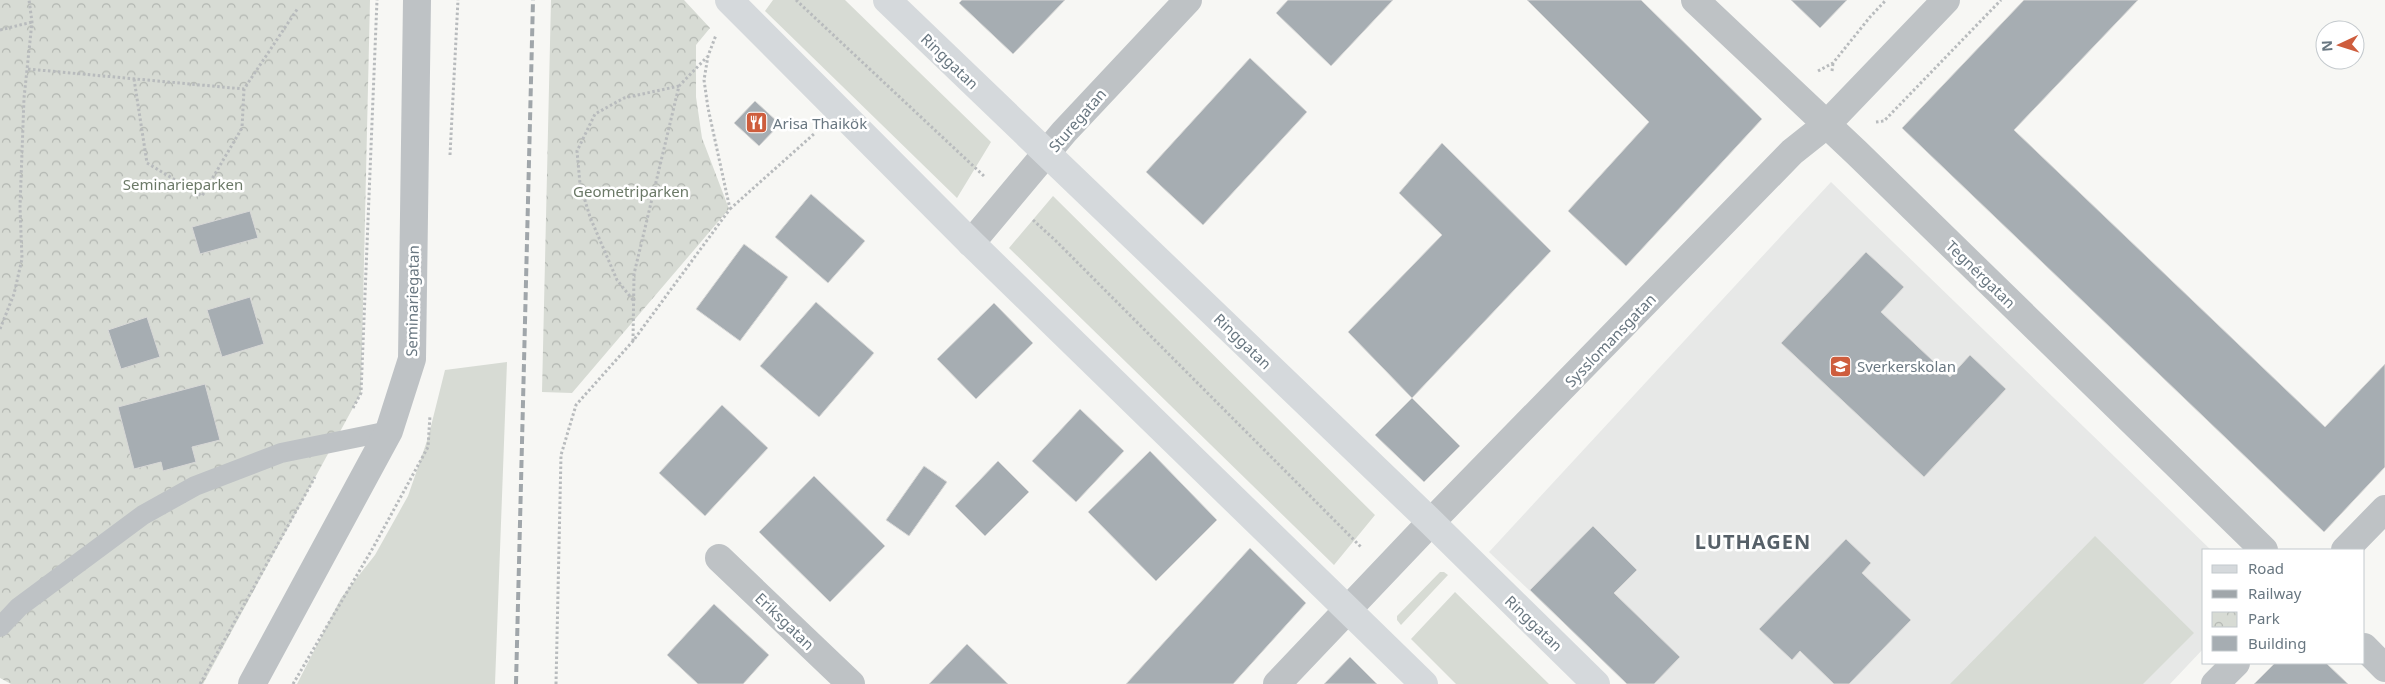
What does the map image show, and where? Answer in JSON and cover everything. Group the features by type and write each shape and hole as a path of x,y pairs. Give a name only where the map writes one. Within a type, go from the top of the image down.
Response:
{"street":[{"name":"Seminariegatan","path":"252,684 389,432 412,359 417,0"},
{"name":"Ringgatan","path":"887,0 1431,522 1596,684"},
{"name":"Sturegatan","path":"971,243 1048,154 1064,132 1188,0"},
{"name":"Tegnérgatan","path":"1695,0 2263,549"},
{"name":"Sysslomansgatan","path":"1277,684 1431,522 1792,152 1826,125 1946,0"},
{"path":"735,5 971,243 1424,684"},
{"path":"2346,549 2385,509"},
{"name":"Eriksgatan","path":"719,558 851,684"},
{"path":"2365,648 2385,668"},
{"path":"2215,684 2235,664"}],"lane":[{"path":"0,627 19,607 136,520 195,486 281,453 389,432"}],"path":[{"path":"0,329 14,294 22,259 20,207 22,143 24,98 32,22 29,0"},
{"path":"200,684 361,393 378,0"},
{"path":"796,0 1055,240 1385,571"},
{"path":"1833,63 1886,0"},
{"path":"1884,121 2001,0"},
{"path":"730,209 708,108 704,80 708,56 717,33 735,5"},
{"path":"134,79 148,163 202,196 242,128 244,89 298,8"},
{"path":"0,30 32,22"},
{"path":"633,341 634,274 679,86 708,56"},
{"path":"28,69 244,89"},
{"path":"634,301 617,280 590,217 580,184 577,150 595,114 624,98 679,86"},
{"path":"556,684 561,455 576,405 633,341 730,209 817,131"}],"shaded area":[{"name":"Sverkerskolan","path":"1831,182 2210,549 2202,549 2202,650 2170,684 1628,684 1489,552"}],"green space":[{"name":"Seminarieparken","path":"0,0 370,0 361,393 203,684 11,684 0,678"},
{"name":"Geometriparken","path":"551,0 684,0 710,28 696,45 696,97 702,138 729,209 572,393 542,392"},
{"path":"773,0 845,0 991,142 957,198 765,11"},
{"path":"1053,196 1375,515 1334,565 1009,248"},
{"path":"507,362 495,684 297,684 341,598 375,555 408,496 428,438 445,370"},
{"path":"2095,536 2194,633 2143,684 1950,684"},
{"path":"1440,572 1448,575 1401,625 1397,620 1397,616"},
{"path":"1455,592 1549,684 1456,684 1411,639"}],"building":[{"path":"962,0 1065,0 1013,54 959,3"},
{"path":"1288,0 1393,0 1331,66 1276,13"},
{"path":"1527,0 1641,0 1762,119 1626,266 1568,211 1649,122"},
{"path":"1791,0 1847,0 1820,28"},
{"path":"2024,0 2138,0 2014,130 2325,427 2385,364 2385,467 2324,532 1902,128"},
{"path":"1250,58 1307,112 1203,225 1146,172"},
{"name":"Arisa Thaikök","path":"755,101 780,124 759,146 734,123"},
{"path":"1442,143 1551,251 1412,398 1348,332 1442,235 1399,193"},
{"path":"811,194 865,241 828,283 775,237"},
{"path":"250,211 258,238 200,254 192,227"},
{"path":"744,244 788,277 740,341 696,309"},
{"name":"Sverkerskolan","path":"1866,252 1904,287 1881,312 1950,377 1970,355 2006,389 1924,477 1781,343"},
{"path":"250,297 264,344 222,357 207,310"},
{"path":"816,302 874,353 819,417 760,366"},
{"path":"994,303 1033,343 976,399 937,359"},
{"path":"147,317 160,357 121,369 108,330"},
{"path":"205,384 220,440 192,447 196,462 163,471 161,462 134,469 118,407"},
{"path":"1412,398 1460,446 1424,482 1375,435"},
{"path":"722,405 768,448 705,516 659,473"},
{"path":"1080,409 1124,451 1076,502 1032,461"},
{"path":"1150,451 1217,520 1156,581 1088,512"},
{"path":"998,461 1029,492 985,536 955,506"},
{"path":"924,466 947,482 909,536 886,520"},
{"path":"814,476 885,546 830,602 759,532"},
{"path":"1593,526 1637,570 1614,593 1680,657 1654,684 1627,684 1530,590"},
{"path":"1846,539 1871,563 1862,573 1911,620 1849,684 1834,684 1800,651 1792,660 1759,629"},
{"path":"1250,548 1306,603 1233,684 1126,684"},
{"path":"714,604 769,655 743,684 698,684 667,655"},
{"path":"967,644 1008,684 929,684"},
{"path":"1350,657 1377,684 1324,684"},
{"path":"2274,664 2327,664 2348,684 2254,684"}],"railway":[{"path":"516,684 533,0"}],"place":[{"name":"Arisa Thaikök","path":"757,123"},
{"name":"Sverkerskolan","path":"1841,366"}],"district":[{"name":"LUTHAGEN","path":"1753,541"}]}
